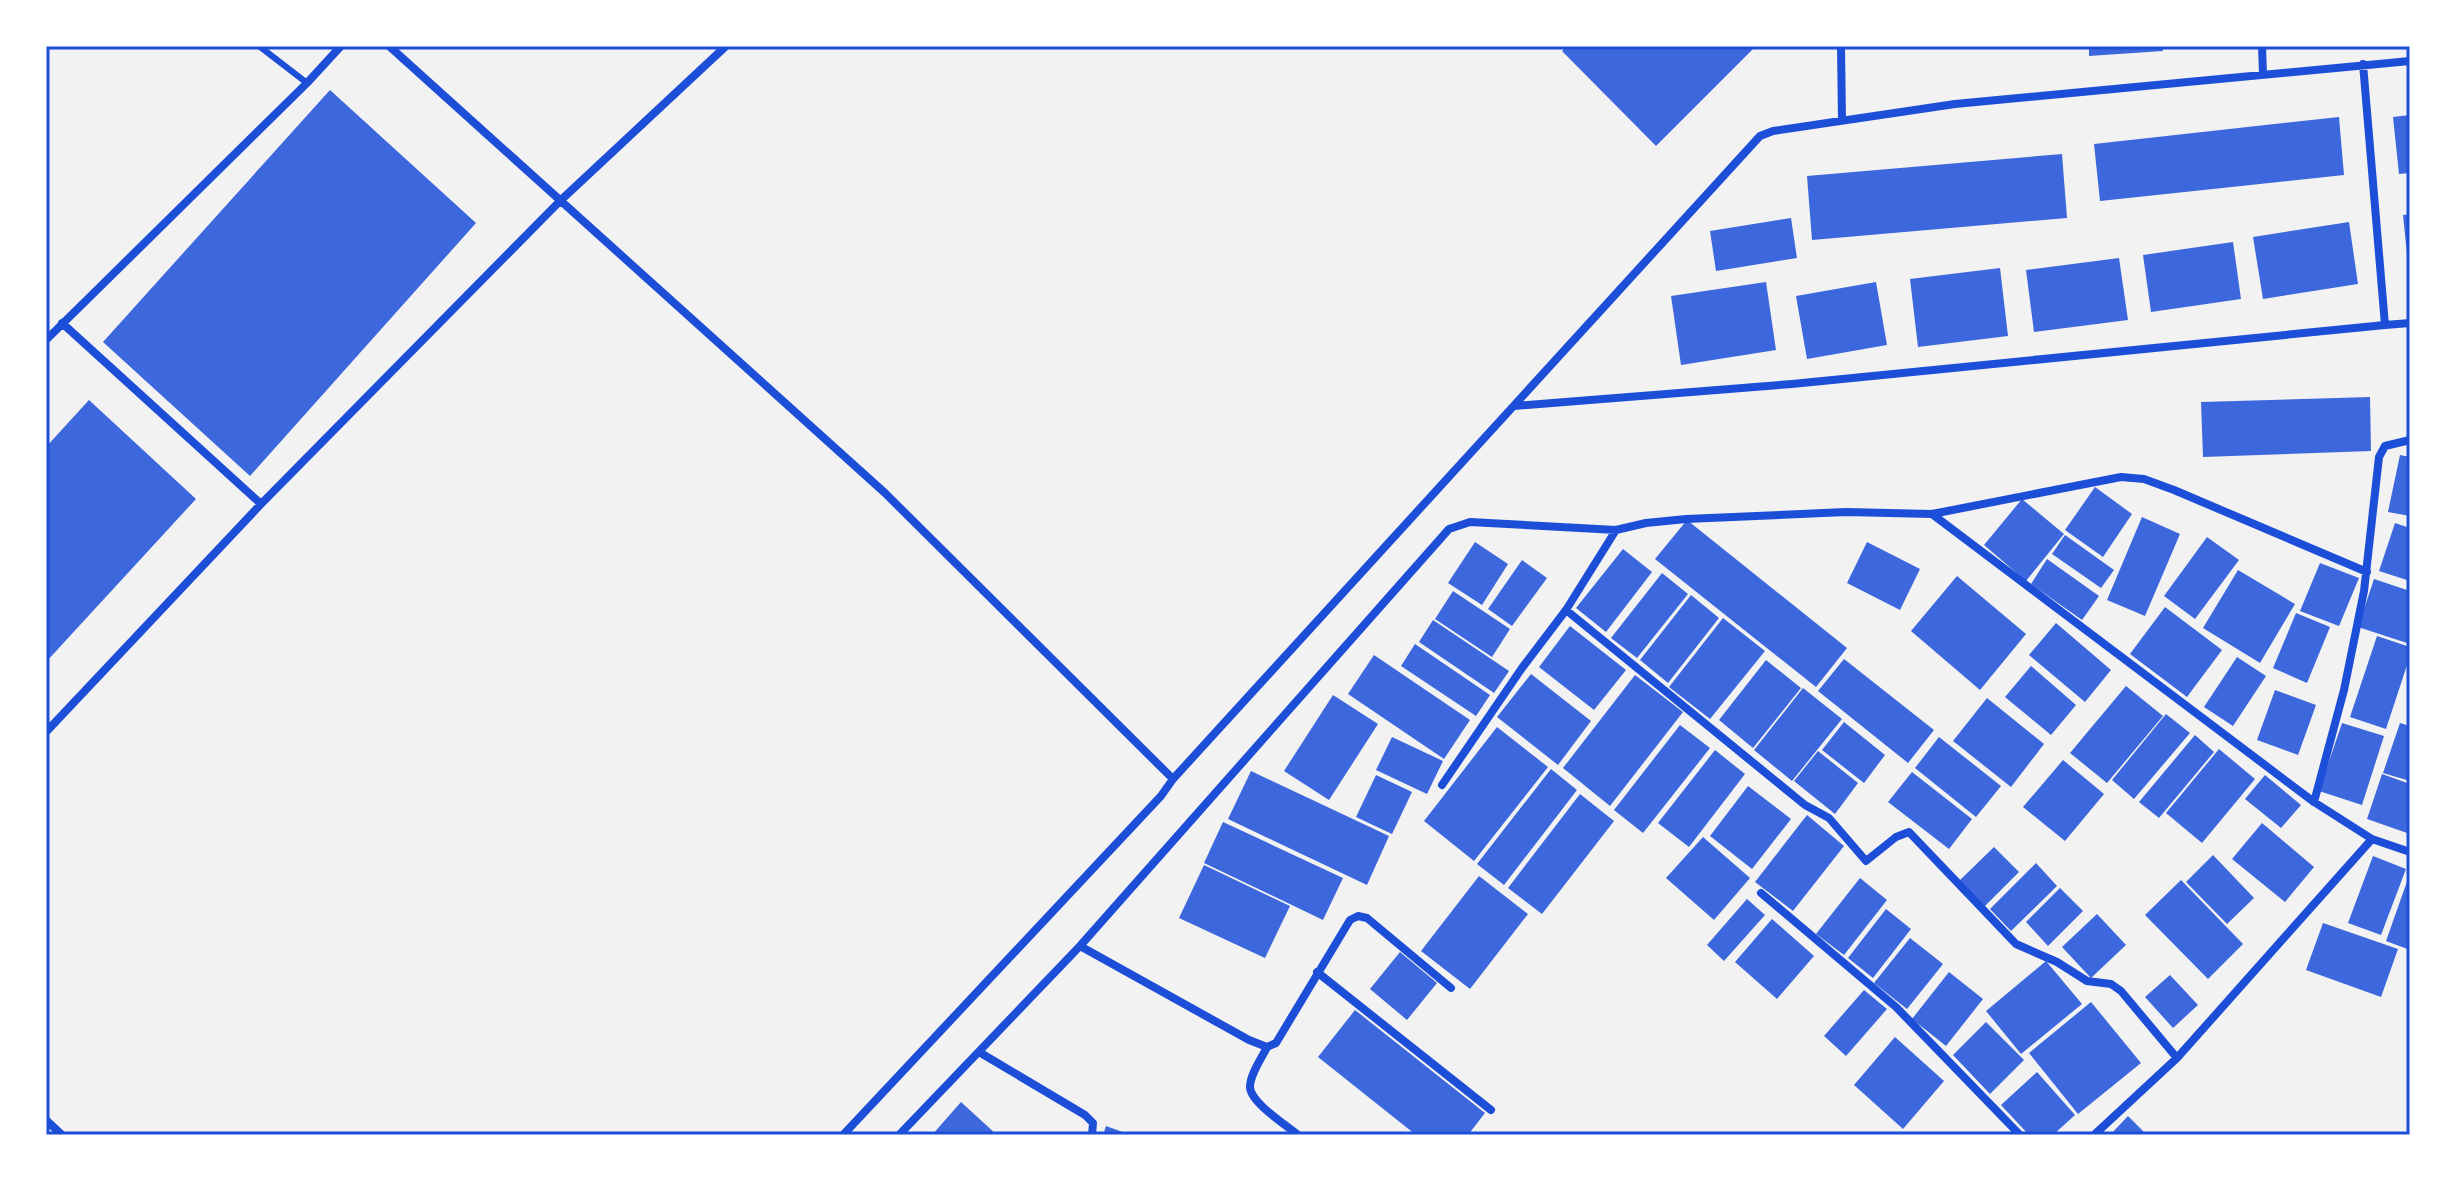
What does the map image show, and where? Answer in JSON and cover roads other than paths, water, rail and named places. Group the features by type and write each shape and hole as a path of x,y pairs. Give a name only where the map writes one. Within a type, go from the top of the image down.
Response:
{"street":[{"path":"46,340 341,46"},
{"path":"389,46 885,493 1173,779"},
{"path":"46,732 261,504 560,201 726,46"},
{"path":"1841,46 1842,120"},
{"path":"2262,46 2263,74"},
{"path":"843,1135 1161,796 1173,779 1760,136 1773,131 1955,104 2410,61"},
{"path":"2363,64 2385,325"},
{"path":"62,323 261,504"},
{"path":"1514,406 1808,383 2410,323"},
{"path":"2314,802 2344,690 2367,572 2379,457 2385,446 2410,440"},
{"path":"899,1135 1080,946 1449,529 1470,522 1616,530 1686,519 1846,512 1932,514 2121,477 2144,479 2367,572"},
{"path":"1932,514 2314,802 2372,839 2410,852"},
{"path":"1442,785 1566,610 1616,530"},
{"path":"1566,610 1805,805 1829,818 1866,861 1896,837 1909,832 2016,944 2057,962 2087,981 2111,984 2121,991 2177,1058"},
{"path":"2094,1135 2177,1058 2372,839"},
{"path":"1761,893 1896,1007 2020,1135"},
{"path":"1298,1135 1252,1098 1252,1078 1267,1047 1276,1043 1350,920 1358,916 1367,918 1451,988"},
{"path":"1080,946 1267,1047"},
{"path":"1317,972 1491,1110"},
{"path":"979,1052 1085,1115 1093,1123 1092,1135"},
{"path":"46,1120 62,1135"}],"lane":[{"path":"259,46 307,83"}]}
